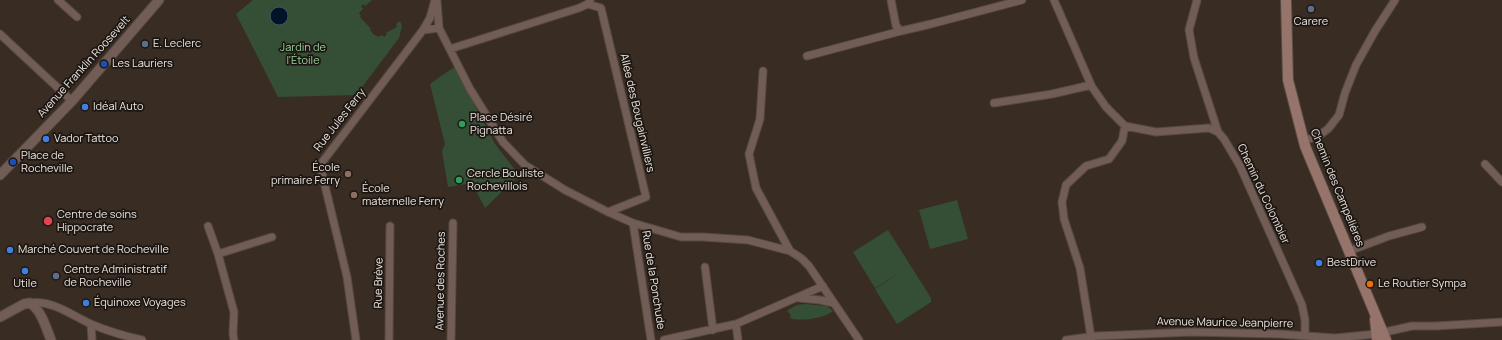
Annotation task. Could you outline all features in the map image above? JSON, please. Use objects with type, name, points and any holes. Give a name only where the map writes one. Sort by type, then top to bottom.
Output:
[{"type":"main road","name":"Chemin des Campelières","points":[[1286,0],[1288,80],[1303,141],[1375,310],[1381,336]]},
{"type":"street","points":[[58,0],[77,17]]},
{"type":"street","name":"Avenue Franklin Roosevelt","points":[[0,175],[72,101],[152,4],[159,0]]},
{"type":"street","points":[[436,0],[439,28],[470,89],[503,142],[525,165],[565,190],[633,223],[681,237],[748,240],[790,250],[801,258],[823,286],[859,340]]},
{"type":"street","name":"Rue Jules Ferry","points":[[356,340],[347,277],[320,165],[423,30],[430,18],[436,0]]},
{"type":"street","points":[[891,0],[896,26],[901,31]]},
{"type":"street","points":[[807,56],[1022,0]]},
{"type":"street","points":[[1054,0],[1091,85],[1106,107],[1125,126],[1156,132],[1209,128],[1218,132]]},
{"type":"street","name":"Chemin du Colombier","points":[[1197,0],[1189,30],[1194,58],[1218,132],[1224,139],[1240,166],[1302,305],[1306,320],[1305,336]]},
{"type":"street","points":[[1303,141],[1318,136],[1328,130],[1339,116],[1345,93],[1356,65],[1375,31],[1395,0]]},
{"type":"street","points":[[450,49],[579,8],[589,2]]},
{"type":"street","name":"Allée des Bougainvilliers","points":[[589,2],[601,8],[646,197],[608,212]]},
{"type":"street","points":[[423,30],[439,28]]},
{"type":"street","points":[[0,34],[72,101]]},
{"type":"street","points":[[763,71],[760,119],[749,154],[756,188],[790,250]]},
{"type":"street","points":[[994,103],[1052,94],[1091,85]]},
{"type":"street","points":[[1091,337],[1080,268],[1064,219],[1062,202],[1066,185],[1086,166],[1109,158],[1122,141],[1125,126]]},
{"type":"street","points":[[1485,164],[1502,182]]},
{"type":"street","name":"Avenue des Roches","points":[[451,340],[453,223]]},
{"type":"street","name":"Rue de la Ponchude","points":[[633,223],[651,340]]},
{"type":"street","points":[[208,226],[218,254],[234,312],[234,340]]},
{"type":"street","name":"Rue Brève","points":[[389,340],[390,226]]},
{"type":"street","points":[[1349,251],[1389,236],[1422,226]]},
{"type":"street","points":[[218,254],[272,237]]},
{"type":"street","points":[[705,267],[713,330]]},
{"type":"street","points":[[664,340],[676,339],[736,324],[823,286]]},
{"type":"street","points":[[796,298],[834,303]]},
{"type":"street","points":[[0,317],[24,304],[40,302],[56,306],[91,324],[142,340]]},
{"type":"street","points":[[30,303],[41,317],[51,340]]},
{"type":"street","points":[[41,317],[45,310],[56,306]]},
{"type":"street","name":"Avenue Maurice Jeanpierre","points":[[1066,340],[1152,332],[1192,332],[1279,337],[1305,336],[1337,339],[1381,336],[1412,326],[1502,322]]},
{"type":"street","points":[[91,324],[92,340]]},
{"type":"street","points":[[736,324],[738,340]]},
{"type":"green space","name":"Jardin de l'Étoile","points":[[253,0],[372,0],[365,6],[364,4],[361,6],[363,9],[359,13],[361,16],[360,17],[371,29],[370,30],[374,35],[378,37],[382,35],[384,37],[387,34],[386,33],[397,27],[396,24],[400,21],[402,26],[399,38],[356,95],[278,97],[236,14]]},
{"type":"green space","name":"Place Désiré Pignatta","points":[[455,67],[495,144],[519,175],[485,208],[472,183],[448,187],[442,151],[445,144],[430,84]]},
{"type":"green space","points":[[957,200],[968,239],[930,249],[919,210]]},
{"type":"green space","points":[[888,230],[931,298],[931,302],[897,324],[875,289],[904,270],[875,288],[853,252]]},
{"type":"green space","points":[[805,304],[827,306],[833,311],[825,316],[812,319],[800,320],[790,318],[791,315],[787,311],[788,310],[797,305]]},
{"type":"water","points":[[279,7],[285,10],[288,16],[285,22],[279,25],[273,22],[270,16],[273,10]]},
{"type":"place","name":"Carere","points":[[1311,9]]},
{"type":"place","name":"E. Leclerc","points":[[145,44]]},
{"type":"place","name":"Les Lauriers","points":[[104,64]]},
{"type":"place","name":"Idéal Auto","points":[[85,107]]},
{"type":"place","name":"Place Désiré Pignatta","points":[[462,124]]},
{"type":"place","name":"Vador Tattoo","points":[[46,139]]},
{"type":"place","name":"Place de Rocheville","points":[[13,162]]},
{"type":"place","name":"École primaire Ferry","points":[[348,174]]},
{"type":"place","name":"Cercle Bouliste Rochevillois","points":[[459,180]]},
{"type":"place","name":"École maternelle Ferry","points":[[354,195]]},
{"type":"place","name":"Centre de soins Hippocrate","points":[[48,221]]},
{"type":"place","name":"Marché Couvert de Rocheville","points":[[10,250]]},
{"type":"place","name":"BestDrive","points":[[1319,263]]},
{"type":"place","name":"Utile","points":[[25,271]]},
{"type":"place","name":"Centre Administratif de Rocheville","points":[[56,276]]},
{"type":"place","name":"Le Routier Sympa","points":[[1370,284]]},
{"type":"place","name":"Équinoxe Voyages","points":[[86,303]]}]
